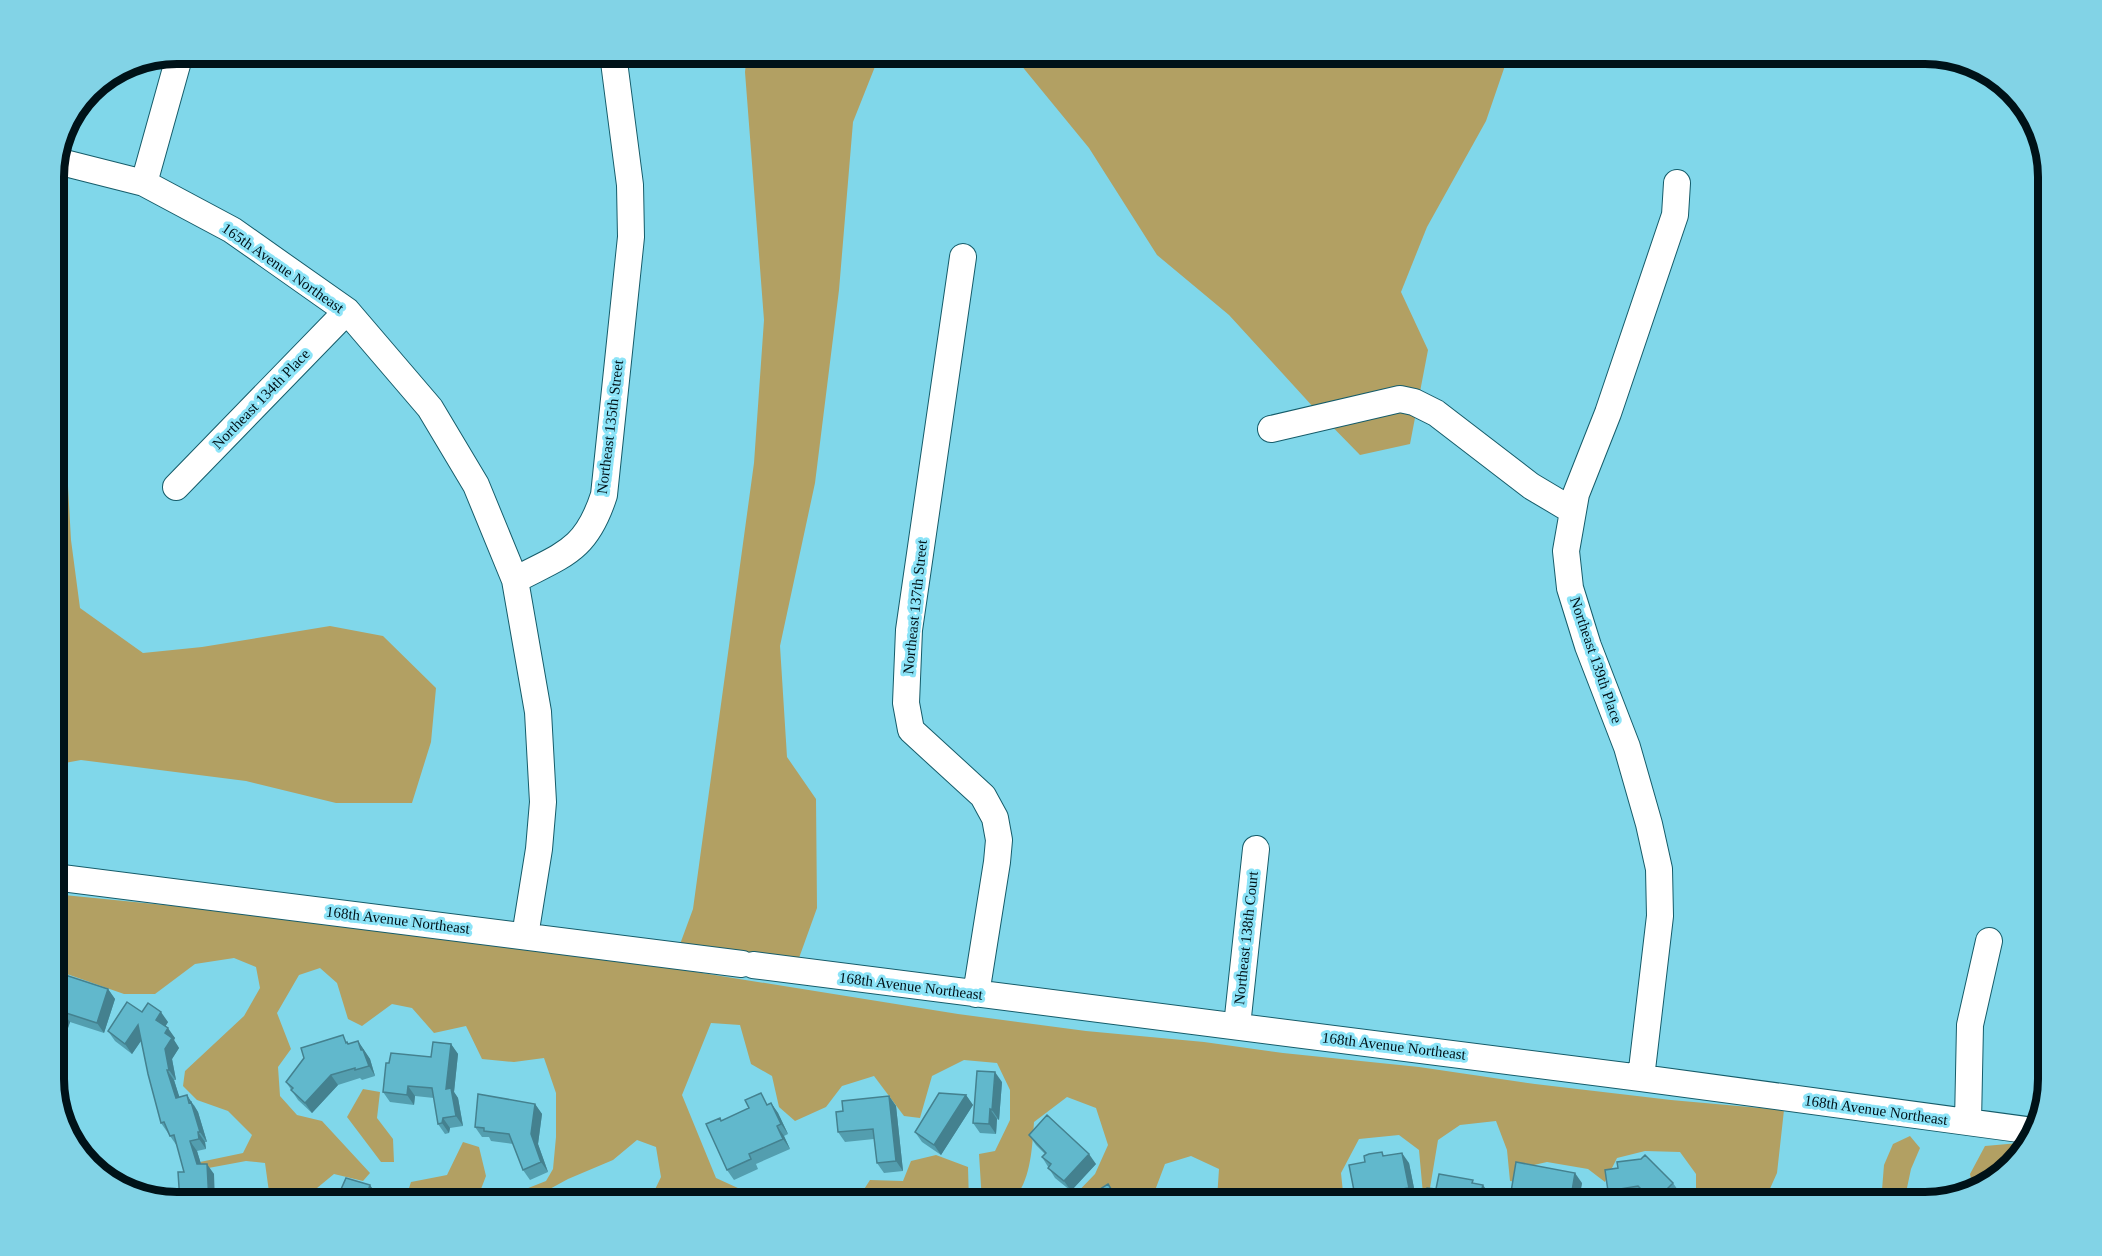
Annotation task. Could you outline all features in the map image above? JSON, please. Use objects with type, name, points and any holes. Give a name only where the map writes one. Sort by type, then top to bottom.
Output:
[{"type":"street","points":[[144,183],[177,64]]},
{"type":"street","name":"Northeast 135th Street","points":[[516,580],[569,552],[586,537],[597,518],[604,495],[631,237],[630,185],[614,64]]},
{"type":"street","name":"165th Avenue Northeast","points":[[65,163],[144,183],[232,230],[347,311],[430,408],[476,485],[516,580]]},
{"type":"street","name":"Northeast 139th Place","points":[[1641,1078],[1660,916],[1659,869],[1627,747],[1587,643],[1570,588],[1566,552],[1576,494],[1608,413],[1675,214],[1677,183]]},
{"type":"street","name":"Northeast 137th Street","points":[[963,257],[909,630],[906,703],[911,730],[983,796],[995,818],[999,840],[997,862],[976,994]]},
{"type":"street","name":"Northeast 134th Place","points":[[176,487],[347,311]]},
{"type":"street","points":[[1271,429],[1400,399],[1414,402],[1436,413],[1532,486],[1573,511]]},
{"type":"street","points":[[516,580],[538,712],[543,802],[539,849],[525,936]]},
{"type":"street","name":"Northeast 138th Court","points":[[1236,1026],[1256,849]]},
{"type":"street","name":"168th Avenue Northeast","points":[[65,878],[1236,1026],[2025,1130]]},
{"type":"street","points":[[1968,1122],[1970,1025],[1989,941]]},
{"type":"shaded area","points":[[746,64],[876,64],[853,122],[839,290],[815,483],[780,646],[787,757],[816,799],[817,908],[799,958],[742,964],[676,955],[693,909],[754,463],[764,320]]},
{"type":"shaded area","points":[[1020,64],[1506,64],[1486,121],[1427,227],[1401,292],[1428,350],[1410,444],[1360,455],[1229,315],[1157,255],[1089,148]]},
{"type":"shaded area","points":[[65,483],[68,486],[71,540],[80,608],[143,653],[202,647],[330,626],[383,636],[436,688],[431,742],[412,803],[336,803],[246,781],[81,760],[65,763]]},
{"type":"shaded area","points":[[65,895],[225,911],[551,951],[958,1014],[1086,1031],[1419,1067],[1671,1100],[1784,1110],[1777,1173],[1768,1192],[1696,1192],[1696,1174],[1680,1152],[1645,1151],[1617,1158],[1605,1182],[1588,1169],[1547,1162],[1521,1168],[1516,1182],[1510,1181],[1507,1150],[1496,1121],[1460,1125],[1438,1140],[1429,1192],[1423,1192],[1419,1150],[1399,1135],[1359,1139],[1341,1173],[1343,1192],[1217,1192],[1219,1169],[1191,1156],[1165,1164],[1154,1192],[1123,1190],[1078,1192],[1095,1174],[1108,1145],[1096,1108],[1067,1097],[1034,1122],[1027,1175],[1019,1192],[981,1192],[979,1154],[995,1151],[1010,1120],[1010,1090],[997,1063],[964,1060],[932,1076],[920,1118],[904,1116],[874,1076],[842,1086],[826,1107],[795,1121],[779,1107],[772,1076],[751,1064],[740,1025],[711,1023],[682,1095],[716,1178],[742,1192],[654,1192],[661,1177],[656,1147],[637,1140],[613,1160],[544,1192],[518,1192],[546,1181],[553,1169],[556,1093],[544,1058],[514,1062],[482,1059],[466,1026],[434,1033],[412,1008],[392,1004],[362,1026],[348,1019],[337,983],[320,968],[299,975],[277,1013],[291,1049],[278,1067],[280,1096],[297,1115],[322,1121],[370,1173],[363,1181],[334,1174],[312,1192],[269,1192],[265,1163],[246,1161],[203,1169],[200,1162],[243,1153],[252,1135],[228,1111],[197,1100],[183,1086],[185,1071],[244,1016],[260,988],[256,967],[234,958],[195,964],[155,994],[124,994],[65,973]]},
{"type":"shaded area","points":[[363,1089],[380,1092],[377,1118],[393,1139],[394,1162],[381,1162],[347,1117]]},
{"type":"shaded area","points":[[1910,1136],[1920,1148],[1911,1169],[1906,1192],[1882,1192],[1884,1165],[1893,1144]]},
{"type":"shaded area","points":[[463,1142],[479,1147],[486,1176],[480,1192],[408,1192],[411,1182],[447,1175]]},
{"type":"shaded area","points":[[2017,1143],[1993,1168],[1971,1181],[1970,1174],[1985,1146]]},
{"type":"shaded area","points":[[936,1155],[968,1167],[969,1192],[862,1192],[870,1180],[903,1181],[911,1161]]},
{"type":"building","points":[[65,975],[108,989],[97,1023],[65,1013]]},
{"type":"building","points":[[127,1002],[142,1012],[148,1003],[161,1012],[156,1020],[168,1028],[165,1033],[172,1038],[165,1049],[169,1070],[167,1070],[176,1098],[187,1095],[189,1103],[191,1102],[200,1132],[198,1132],[199,1139],[190,1141],[197,1164],[207,1164],[208,1192],[179,1192],[178,1172],[184,1172],[174,1135],[170,1136],[164,1122],[161,1123],[138,1025],[125,1044],[108,1031]]},
{"type":"building","points":[[343,1035],[348,1044],[358,1041],[369,1066],[331,1075],[305,1103],[286,1082],[304,1058],[301,1048]]},
{"type":"building","points":[[433,1042],[451,1044],[446,1089],[451,1088],[456,1116],[443,1118],[442,1123],[438,1124],[432,1088],[408,1086],[407,1095],[383,1092],[386,1063],[389,1063],[391,1053],[431,1057]]},
{"type":"building","points":[[977,1071],[995,1072],[989,1124],[973,1123]]},
{"type":"building","points":[[761,1093],[767,1105],[771,1103],[781,1124],[777,1126],[783,1139],[749,1154],[751,1159],[727,1170],[706,1124],[720,1118],[721,1121],[749,1108],[745,1100]]},
{"type":"building","points":[[939,1093],[966,1095],[934,1145],[915,1132]]},
{"type":"building","points":[[478,1094],[535,1104],[531,1134],[541,1162],[523,1170],[509,1134],[484,1131],[484,1128],[475,1127]]},
{"type":"building","points":[[889,1096],[896,1161],[877,1163],[873,1129],[838,1132],[836,1112],[843,1111],[842,1101]]},
{"type":"building","points":[[1047,1115],[1089,1154],[1064,1181],[1048,1168],[1051,1164],[1042,1157],[1046,1153],[1029,1135]]},
{"type":"building","points":[[1382,1152],[1383,1156],[1402,1153],[1409,1188],[1382,1192],[1354,1192],[1349,1165],[1365,1162],[1364,1156]]},
{"type":"building","points":[[1645,1155],[1673,1183],[1664,1192],[1644,1192],[1638,1186],[1608,1191],[1605,1170],[1618,1168],[1617,1162],[1641,1159]]},
{"type":"building","points":[[1516,1162],[1575,1173],[1572,1191],[1578,1192],[1511,1192]]},
{"type":"building","points":[[1439,1174],[1473,1180],[1472,1183],[1483,1185],[1481,1192],[1426,1192],[1427,1188],[1436,1189]]},
{"type":"building","points":[[346,1178],[370,1185],[368,1192],[340,1192]]},
{"type":"building","points":[[1108,1184],[1113,1192],[1095,1192]]}]
